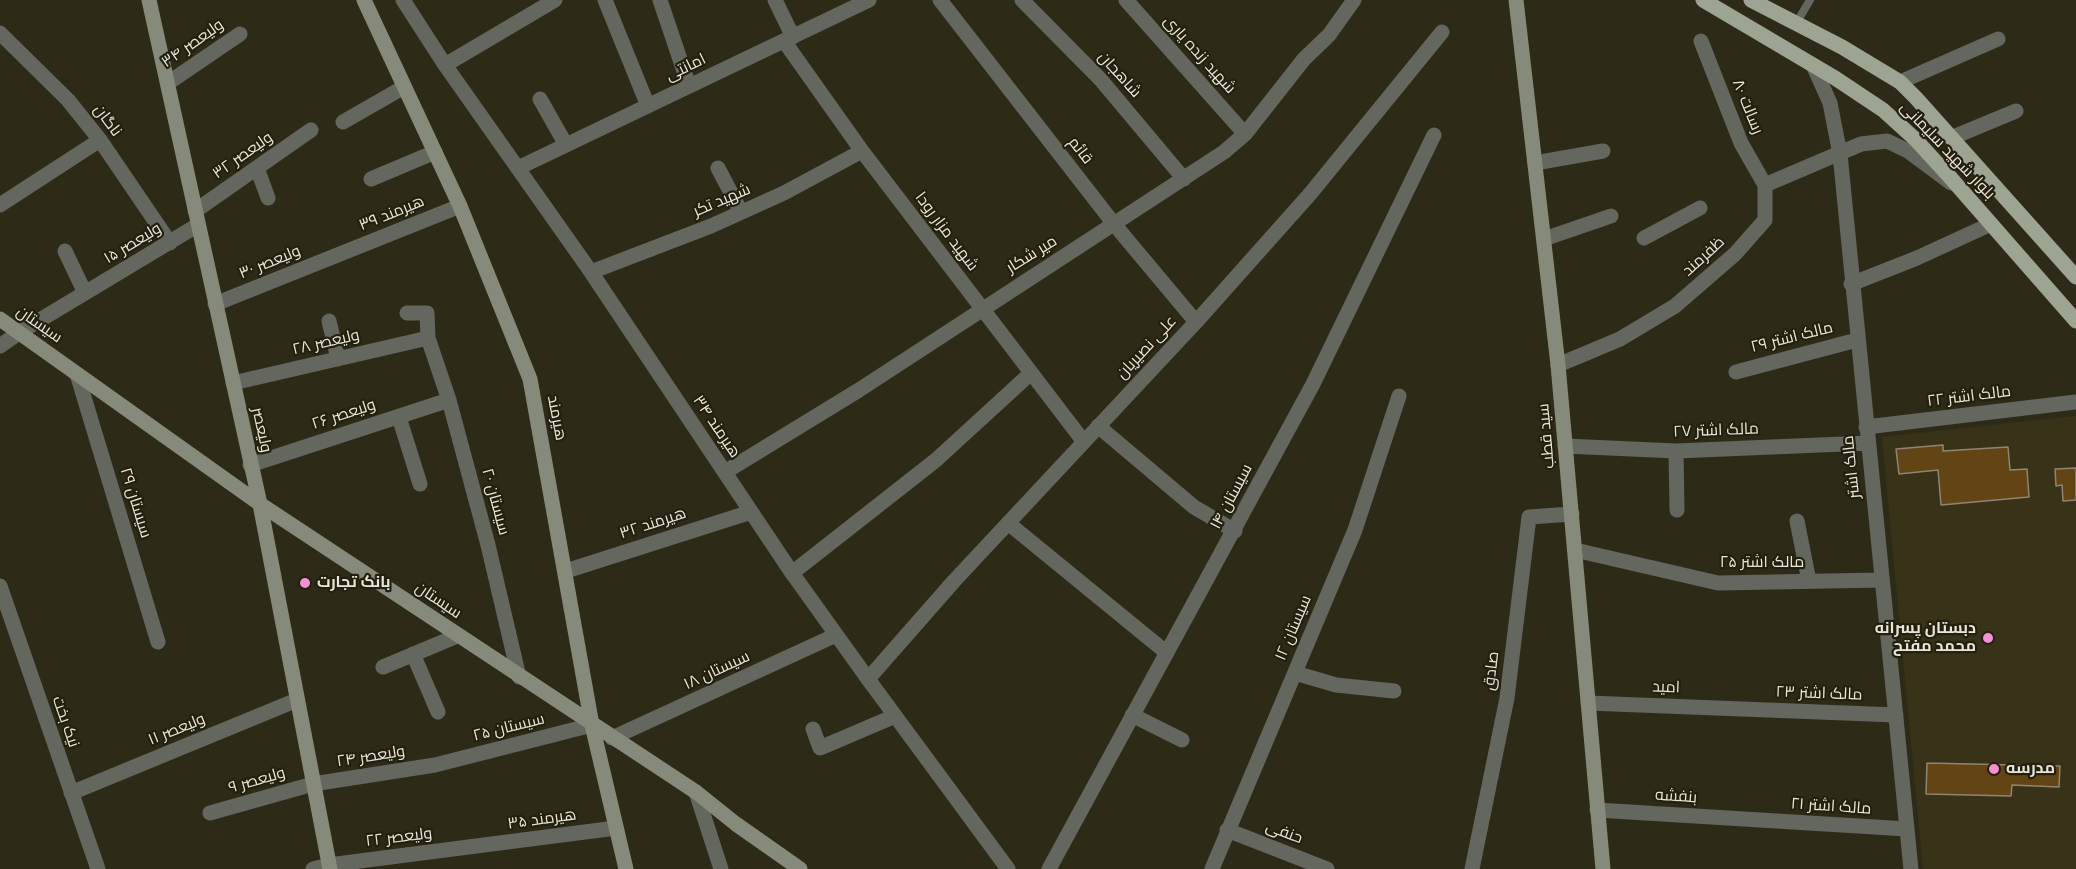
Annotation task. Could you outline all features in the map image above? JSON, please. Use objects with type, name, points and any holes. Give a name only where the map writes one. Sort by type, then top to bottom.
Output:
[{"type":"main road","name":"بلوار شهید سلیمانی","points":[[1703,0],[1813,65],[1883,110],[1915,139],[1964,192],[2076,321]]},
{"type":"main road","name":"بلوار شهید سلیمانی","points":[[1751,0],[1852,52],[1899,82],[1916,98],[2076,278]]},
{"type":"street","name":"ولیعصر","points":[[149,0],[260,504],[329,867]]},
{"type":"street","name":"هیرمند","points":[[364,0],[460,206],[530,379],[592,725],[626,869]]},
{"type":"street","name":"هیرمند ۳۴","points":[[403,0],[445,65],[591,272],[792,573],[1008,869]]},
{"type":"street","points":[[445,65],[555,0]]},
{"type":"street","points":[[604,0],[648,106]]},
{"type":"street","points":[[660,0],[689,86]]},
{"type":"street","name":"شهید مزار رودا","points":[[775,0],[788,39],[862,151],[1084,442]]},
{"type":"street","name":"قائم","points":[[940,0],[1114,224],[1196,322]]},
{"type":"street","name":"شاهجان","points":[[1022,0],[1101,80],[1184,179]]},
{"type":"street","name":"شهید زنده یاری","points":[[1126,0],[1245,134]]},
{"type":"street","name":"میر شکار","points":[[725,472],[859,390],[1224,152],[1245,134],[1304,59],[1329,35],[1354,0]]},
{"type":"street","name":"سید قطب","points":[[1516,0],[1558,365],[1603,869]]},
{"type":"street","name":"امانتی","points":[[518,168],[788,39],[859,2]]},
{"type":"street","name":"علی نصیریان","points":[[868,680],[954,581],[1196,322],[1310,194],[1442,32]]},
{"type":"street","name":"ناگان","points":[[0,33],[68,100],[100,140],[170,243]]},
{"type":"street","name":"ولیعصر ۳۴","points":[[168,83],[240,34]]},
{"type":"street","points":[[1899,82],[1998,39]]},
{"type":"street","name":"رسالت ۸۰","points":[[1701,41],[1741,143],[1765,185]]},
{"type":"street","name":"مالک اشتر","points":[[1813,65],[1830,103],[1840,154],[1851,284],[1911,869]]},
{"type":"street","points":[[343,122],[405,87]]},
{"type":"street","points":[[540,99],[566,145]]},
{"type":"street","points":[[1951,138],[2016,111]]},
{"type":"street","name":"ولیعصر ۳۲","points":[[197,218],[257,168],[311,130]]},
{"type":"street","name":"سیستان ۱۴","points":[[1048,869],[1235,531],[1313,384],[1434,135]]},
{"type":"street","points":[[0,205],[100,140]]},
{"type":"street","points":[[1765,185],[1861,144],[1887,141],[1908,152],[1964,192]]},
{"type":"street","name":"شهید تکر","points":[[591,272],[784,193],[862,151]]},
{"type":"street","points":[[1535,163],[1603,151]]},
{"type":"street","points":[[371,179],[435,152]]},
{"type":"street","points":[[257,168],[268,198]]},
{"type":"street","points":[[718,168],[741,212]]},
{"type":"street","name":"ظفرمند","points":[[1558,365],[1620,339],[1675,306],[1735,254],[1765,220],[1765,185]]},
{"type":"street","name":"هیرمند ۳۹","points":[[338,255],[460,206]]},
{"type":"street","points":[[1644,238],[1700,208]]},
{"type":"street","points":[[1544,239],[1611,216]]},
{"type":"street","name":"ولیعصر ۱۵","points":[[0,346],[170,243],[197,218]]},
{"type":"street","points":[[1851,284],[1917,258],[1990,224]]},
{"type":"street","points":[[65,251],[85,293]]},
{"type":"street","name":"ولیعصر ۳۰","points":[[215,304],[338,255]]},
{"type":"street","name":"سیستان ۲۰","points":[[407,312],[428,313],[428,338],[449,400],[488,545],[519,677]]},
{"type":"street","name":"سیستان","points":[[0,319],[260,504],[696,792],[736,824],[800,869]]},
{"type":"street","points":[[329,321],[338,359]]},
{"type":"street","name":"ولیعصر ۲۸","points":[[233,383],[428,338]]},
{"type":"street","name":"مالک اشتر ۲۹","points":[[1737,372],[1857,340]]},
{"type":"street","points":[[792,573],[936,460],[1031,373]]},
{"type":"street","name":"سیستان ۲۹","points":[[77,374],[158,642]]},
{"type":"street","name":"سیستان ۱۲","points":[[1212,869],[1355,530],[1398,396]]},
{"type":"street","name":"ولیعصر ۲۶","points":[[250,465],[449,400]]},
{"type":"street","name":"مالک اشتر ۲۲","points":[[1866,427],[2076,402]]},
{"type":"street","points":[[399,417],[420,484]]},
{"type":"street","points":[[1098,426],[1194,507],[1235,531]]},
{"type":"street","name":"مالک اشتر ۲۷","points":[[1566,446],[1676,451],[1868,443]]},
{"type":"street","points":[[1676,451],[1677,510]]},
{"type":"street","name":"هیرمند ۳۲","points":[[566,571],[751,512]]},
{"type":"street","name":"صادق","points":[[1472,869],[1507,698],[1528,517],[1572,514]]},
{"type":"street","points":[[1797,520],[1809,581]]},
{"type":"street","points":[[1008,523],[1167,653]]},
{"type":"street","name":"مالک اشتر ۲۵","points":[[1575,550],[1718,583],[1882,580]]},
{"type":"street","name":"نیک بخت","points":[[0,586],[98,869]]},
{"type":"street","name":"سیستان ۱۸","points":[[612,738],[836,635]]},
{"type":"street","points":[[383,667],[457,636]]},
{"type":"street","points":[[414,654],[438,712]]},
{"type":"street","points":[[1295,674],[1336,685],[1394,691]]},
{"type":"street","name":"ولیعصر ۱۱","points":[[71,793],[297,700]]},
{"type":"street","name":"امید","points":[[1588,703],[1742,709]]},
{"type":"street","name":"مالک اشتر ۲۳","points":[[1742,709],[1896,715]]},
{"type":"street","points":[[1132,715],[1182,740]]},
{"type":"street","points":[[813,729],[820,748],[895,716]]},
{"type":"street","name":"سیستان ۲۵","points":[[435,765],[592,725]]},
{"type":"street","name":"ولیعصر ۲۴","points":[[313,784],[435,765]]},
{"type":"street","name":"ولیعصر ۹","points":[[210,813],[313,784]]},
{"type":"street","points":[[696,792],[722,869]]},
{"type":"street","name":"بنفشه","points":[[1597,810],[1752,820]]},
{"type":"street","name":"مالک اشتر ۲۱","points":[[1752,820],[1907,829]]},
{"type":"street","name":"هیرمند ۳۵","points":[[473,847],[616,828]]},
{"type":"street","name":"حنفی","points":[[1227,830],[1327,869]]},
{"type":"street","name":"ولیعصر ۲۲","points":[[313,869],[473,847]]},
{"type":"lane","points":[[1797,22],[1810,0]]},
{"type":"shaded area","points":[[2076,416],[2076,869],[1923,869],[1882,437]]},
{"type":"building","points":[[1943,445],[1943,451],[2008,447],[2010,470],[2027,469],[2029,497],[1941,505],[1938,470],[1899,474],[1896,449]]},
{"type":"building","points":[[2076,468],[2076,500],[2063,501],[2062,485],[2056,486],[2055,469]]},
{"type":"building","points":[[1927,763],[2060,766],[2059,787],[2012,785],[2011,796],[1926,794]]},
{"type":"place","name":"بانک تجارت","points":[[305,583]]},
{"type":"place","name":"دبستان پسرانه محمد مفتح","points":[[1988,638]]},
{"type":"place","name":"مدرسه","points":[[1994,769]]}]
